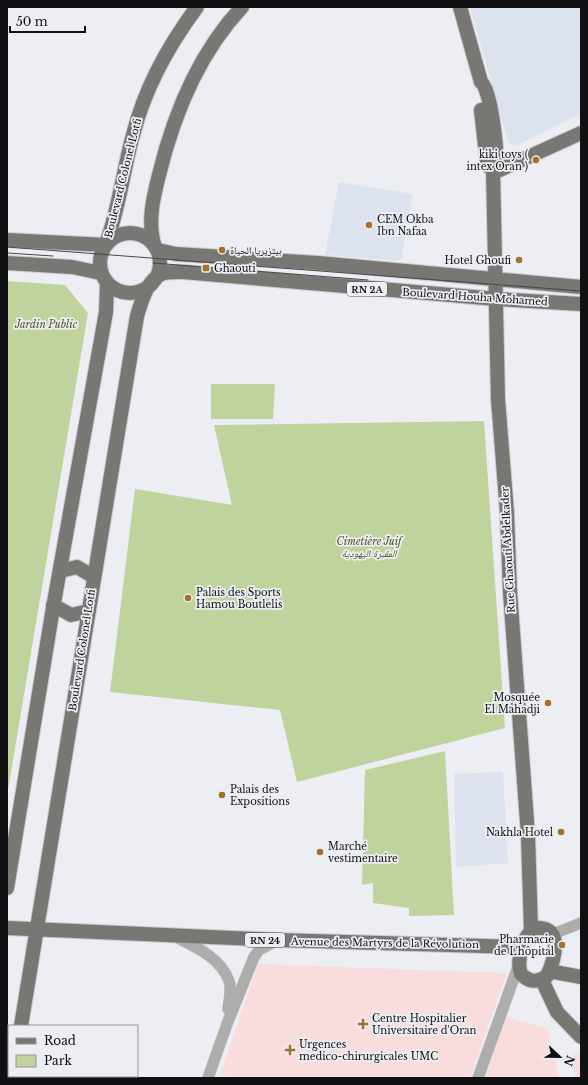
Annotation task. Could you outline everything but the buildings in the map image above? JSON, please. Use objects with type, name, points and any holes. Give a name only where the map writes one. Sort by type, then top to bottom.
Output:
[{"type":"main road","name":"Boulevard Colonel Lotfi","points":[[106,245],[116,216],[133,133],[148,89],[172,43],[197,7]]},
{"type":"main road","points":[[7,263],[72,267],[104,279],[124,293],[136,293],[147,288],[155,279],[160,264],[152,239],[151,221],[155,189],[165,150],[180,103],[207,52],[231,19],[242,7]]},
{"type":"main road","name":"Rue Ghaouti Abdelkader","points":[[460,7],[481,82],[488,92],[497,152],[496,166],[493,171],[498,399],[528,835],[532,930]]},
{"type":"main road","points":[[493,171],[581,133]]},
{"type":"main road","points":[[7,888],[54,605],[106,312],[104,279],[100,259],[106,245],[112,239],[128,233],[143,236],[156,248]]},
{"type":"main road","points":[[7,240],[106,245]]},
{"type":"main road","name":"Boulevard Houha Mohamed","points":[[156,248],[176,254],[318,264],[581,287]]},
{"type":"main road","name":"Boulevard Houha Mohamed","points":[[155,279],[158,276],[168,273],[183,272],[497,299],[581,304]]},
{"type":"main road","name":"Boulevard Colonel Lotfi","points":[[21,1025],[137,316],[145,294],[155,279]]},
{"type":"main road","points":[[60,571],[77,567],[94,577]]},
{"type":"main road","points":[[54,605],[71,615],[89,611]]},
{"type":"main road","name":"Avenue des Martyrs de la Révolution","points":[[7,928],[36,928],[277,940],[523,947]]},
{"type":"main road","points":[[581,977],[545,976],[530,981],[525,978],[519,968],[519,964],[527,935],[532,930],[542,928],[553,934],[556,944],[545,976],[557,1012],[581,1037]]},
{"type":"street","points":[[553,934],[581,923]]},
{"type":"street","points":[[176,936],[205,952],[221,968],[229,981],[230,997],[227,1024]]},
{"type":"street","points":[[208,1078],[227,1024],[254,957],[266,945],[277,940]]},
{"type":"street","points":[[478,1078],[519,964]]},
{"type":"shaded area","points":[[470,7],[581,7],[581,114],[515,146],[508,142]]},
{"type":"shaded area","name":"CEM Okba Ibn Nafaa","points":[[339,182],[413,194],[401,261],[325,255]]},
{"type":"shaded area","points":[[503,772],[508,863],[456,867],[454,774]]},
{"type":"shaded area","name":"Centre Hospitalier Universitaire d'Oran","points":[[258,964],[507,973],[470,1078],[233,1078],[220,1075]]},
{"type":"shaded area","name":"Centre Hospitalier Universitaire d'Oran","points":[[506,1017],[548,1029],[559,1078],[485,1078]]},
{"type":"shaded area","points":[[579,1052],[581,1054],[581,1078],[576,1078],[570,1057]]},
{"type":"green space","name":"Jardin Public","points":[[7,281],[65,285],[88,313],[7,796]]},
{"type":"green space","points":[[211,384],[275,384],[273,419],[211,419]]},
{"type":"green space","name":"Cimetière Juif المقبرة اليهودية","points":[[484,421],[505,728],[297,782],[280,710],[110,692],[135,489],[232,505],[214,425]]},
{"type":"green space","points":[[445,751],[454,915],[409,916],[409,908],[373,903],[373,883],[362,885],[365,770]]},
{"type":"tram line","points":[[7,247],[581,291]]},
{"type":"tram line","points":[[7,253],[53,256]]},
{"type":"tram line","points":[[153,263],[368,280]]},
{"type":"place","name":"kiki toys ( intex Oran )","points":[[536,160]]},
{"type":"place","name":"CEM Okba Ibn Nafaa","points":[[369,225]]},
{"type":"place","name":"بيتزيريا الحياة","points":[[222,250]]},
{"type":"place","name":"Hotel Ghoufi","points":[[519,260]]},
{"type":"place","name":"Ghaouti","points":[[206,268]]},
{"type":"place","name":"Palais des Sports Hamou Boutlelis","points":[[188,598]]},
{"type":"place","name":"Mosquée El Mahadji","points":[[548,703]]},
{"type":"place","name":"Palais des Expositions","points":[[222,795]]},
{"type":"place","name":"Nakhla Hotel","points":[[561,832]]},
{"type":"place","name":"Marché vestimentaire","points":[[320,852]]},
{"type":"place","name":"Pharmacie de L'hôpital","points":[[562,945]]},
{"type":"place","name":"Centre Hospitalier Universitaire d'Oran","points":[[363,1024]]},
{"type":"place","name":"Urgences medico-chirurgicales UMC","points":[[290,1050]]}]
